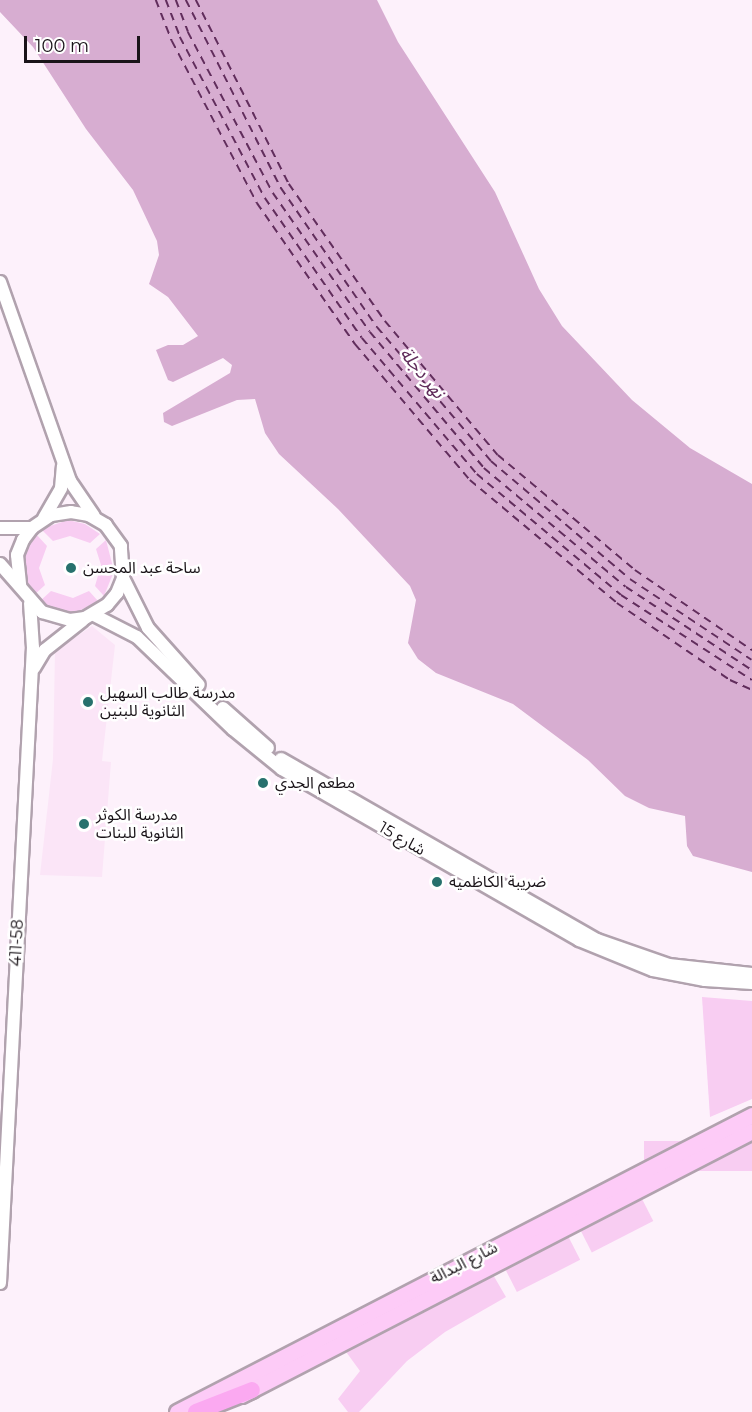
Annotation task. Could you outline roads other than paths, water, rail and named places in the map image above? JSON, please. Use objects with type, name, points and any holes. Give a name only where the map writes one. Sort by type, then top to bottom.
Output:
[{"type":"highway","points":[[196,1412],[252,1390]]},
{"type":"main road","name":"شارع البدالة","points":[[177,1412],[752,1115]]},
{"type":"main road","name":"شارع البدالة","points":[[209,1412],[752,1131]]},
{"type":"main road","points":[[478,1256],[485,1270]]},
{"type":"street","points":[[0,282],[63,459],[81,500],[97,519],[113,532],[121,546],[123,578],[107,606],[89,616],[45,650],[32,671]]},
{"type":"street","points":[[20,586],[17,555],[32,528],[44,518],[61,488],[63,459]]},
{"type":"street","points":[[44,518],[71,512],[97,519]]},
{"type":"street","points":[[0,528],[32,528]]},
{"type":"street","points":[[0,564],[20,586],[30,603],[55,618],[89,616]]},
{"type":"street","name":"شارع 15","points":[[123,578],[135,607],[156,638],[260,742],[291,765],[431,846],[618,949],[684,968],[752,975]]},
{"type":"street","name":"411-58","points":[[0,1283],[32,671],[30,603]]},
{"type":"street","name":"شارع 15","points":[[89,616],[137,637],[241,736],[282,769],[597,949],[634,964],[688,977],[752,983]]},
{"type":"street","points":[[431,846],[444,839]]},
{"type":"street","points":[[501,909],[514,903]]},
{"type":"water","name":"نهر دجلة","points":[[0,0],[377,0],[398,42],[495,192],[539,289],[562,326],[632,400],[690,448],[752,484],[752,872],[693,856],[687,846],[685,816],[649,808],[625,796],[588,760],[513,704],[436,673],[418,659],[408,643],[416,600],[410,586],[338,509],[279,454],[265,433],[255,399],[237,400],[172,426],[164,422],[163,413],[230,373],[232,365],[223,358],[173,382],[168,380],[156,350],[168,345],[183,345],[198,336],[168,297],[149,284],[159,255],[157,241],[133,190],[86,129],[33,47],[0,12]]},
{"type":"place","name":"ساحة عبد المحسن","points":[[71,568]]},
{"type":"place","name":"مدرسة طالب السهيل الثانوية للبنين","points":[[88,702]]},
{"type":"place","name":"مطعم الجدي","points":[[263,783]]},
{"type":"place","name":"مدرسة الكوثر الثانوية للبنات","points":[[84,824]]},
{"type":"place","name":"ضريبة الكاظميه","points":[[437,882]]}]
